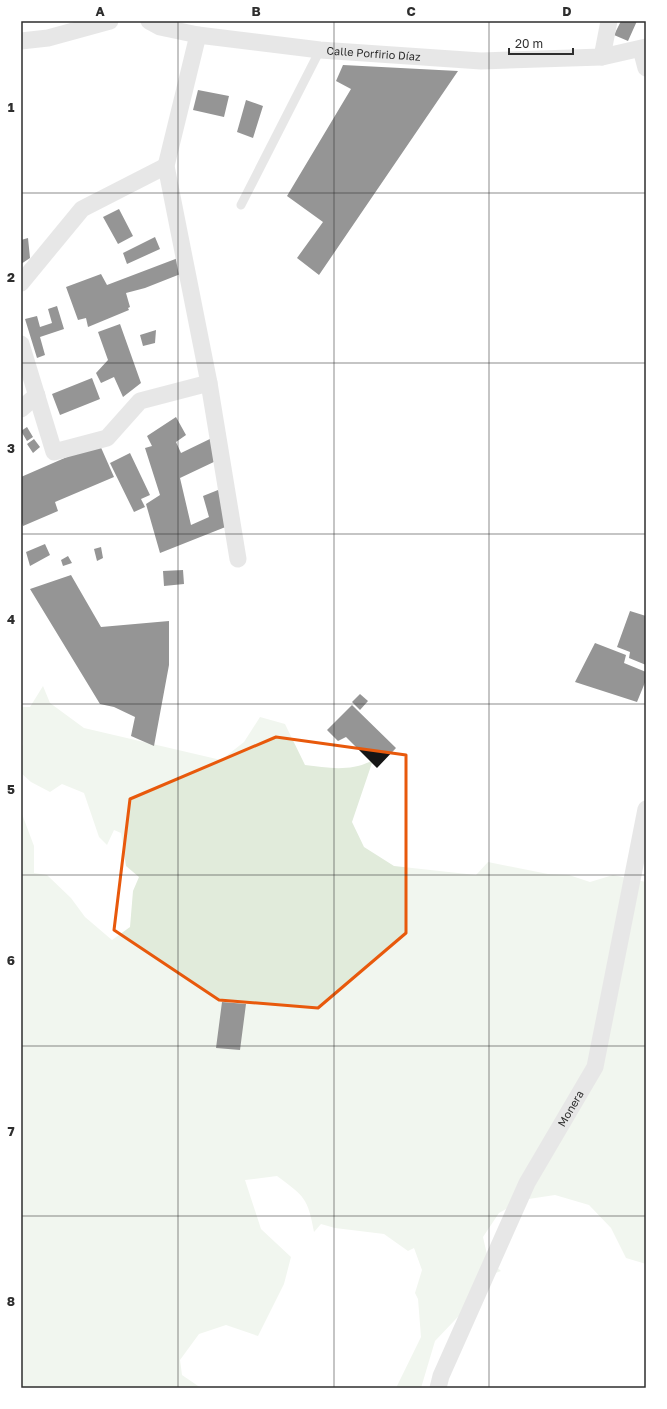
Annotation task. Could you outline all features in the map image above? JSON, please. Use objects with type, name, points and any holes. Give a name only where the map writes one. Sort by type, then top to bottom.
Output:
[{"type":"street","points":[[21,41],[48,38],[110,21]]},
{"type":"street","name":"Calle Porfirio Díaz","points":[[149,21],[160,26],[198,34],[320,50],[481,61],[602,57],[644,48]]},
{"type":"street","points":[[602,57],[609,21]]},
{"type":"street","points":[[198,34],[166,166],[209,383],[238,559]]},
{"type":"street","points":[[644,48],[646,68]]},
{"type":"street","points":[[21,283],[82,209],[166,166]]},
{"type":"street","points":[[21,344],[54,452],[107,438],[140,401],[209,383]]},
{"type":"street","points":[[21,409],[37,395]]},
{"type":"street","name":"Monera","points":[[438,1388],[441,1376],[527,1183],[595,1067],[646,809]]},
{"type":"lane","points":[[241,205],[320,50]]},
{"type":"highlighted area","points":[[276,737],[406,755],[406,933],[318,1008],[219,1000],[114,930],[130,799]]},
{"type":"green space","points":[[43,686],[50,703],[84,728],[221,760],[244,742],[260,717],[285,724],[305,765],[348,768],[365,764],[373,760],[352,822],[364,847],[394,866],[476,875],[488,862],[548,874],[569,875],[590,882],[613,875],[646,882],[646,1264],[626,1258],[611,1228],[589,1205],[555,1195],[522,1200],[499,1213],[483,1237],[488,1259],[501,1271],[490,1275],[473,1301],[435,1341],[421,1388],[396,1388],[421,1337],[418,1299],[415,1293],[422,1270],[414,1248],[408,1251],[384,1234],[335,1228],[321,1224],[314,1232],[307,1205],[293,1188],[277,1176],[245,1180],[261,1229],[291,1257],[284,1284],[258,1336],[226,1325],[199,1334],[180,1360],[182,1375],[201,1388],[21,1388],[21,789],[22,814],[34,846],[34,873],[47,875],[71,898],[85,917],[112,940],[130,927],[133,891],[139,877],[126,866],[121,833],[114,830],[107,845],[99,837],[84,793],[62,784],[50,792],[31,782],[21,773],[21,748],[23,744],[21,733],[21,707],[30,707]]},
{"type":"building","points":[[621,21],[637,21],[628,41],[614,35]]},
{"type":"building","points":[[343,65],[458,71],[319,275],[297,258],[323,222],[287,196],[351,89],[336,81]]},
{"type":"building","points":[[198,90],[229,96],[224,117],[193,110]]},
{"type":"building","points":[[246,100],[263,106],[253,138],[237,132]]},
{"type":"building","points":[[119,209],[133,236],[118,244],[103,217]]},
{"type":"building","points":[[155,237],[160,249],[127,264],[123,253]]},
{"type":"building","points":[[28,238],[30,258],[21,264],[21,240]]},
{"type":"building","points":[[178,258],[183,273],[145,288],[126,293],[130,307],[128,308],[129,310],[88,327],[86,318],[78,320],[66,287],[101,274],[107,285]]},
{"type":"building","points":[[57,306],[64,329],[40,337],[45,355],[37,358],[25,319],[37,316],[40,327],[52,323],[48,309]]},
{"type":"building","points":[[120,324],[141,383],[123,397],[114,377],[101,383],[96,373],[108,360],[98,332]]},
{"type":"building","points":[[156,330],[155,343],[143,346],[140,335]]},
{"type":"building","points":[[92,378],[100,399],[60,415],[52,394]]},
{"type":"building","points":[[176,417],[186,435],[176,442],[181,453],[214,437],[218,460],[180,478],[191,525],[209,517],[203,496],[223,488],[228,526],[160,553],[146,504],[160,495],[145,448],[152,446],[147,436]]},
{"type":"building","points":[[27,427],[33,437],[27,441],[21,431]]},
{"type":"building","points":[[34,439],[40,447],[33,453],[27,444]]},
{"type":"building","points":[[99,443],[114,477],[55,502],[58,511],[23,526],[21,520],[21,477]]},
{"type":"building","points":[[130,453],[150,495],[141,499],[145,507],[134,512],[110,463]]},
{"type":"building","points":[[45,544],[50,555],[30,566],[26,552]]},
{"type":"building","points":[[101,547],[103,558],[97,561],[94,549]]},
{"type":"building","points":[[68,556],[72,563],[63,566],[61,560]]},
{"type":"building","points":[[183,570],[184,584],[164,586],[163,571]]},
{"type":"building","points":[[71,575],[101,627],[169,621],[169,665],[154,746],[131,736],[135,717],[114,707],[100,704],[30,589]]},
{"type":"building","points":[[630,611],[646,616],[646,665],[629,658],[630,652],[617,647]]},
{"type":"building","points":[[595,643],[626,655],[624,663],[646,672],[646,680],[637,702],[575,682]]},
{"type":"building","points":[[360,694],[368,701],[360,710],[352,702]]},
{"type":"building","points":[[352,705],[396,748],[377,768],[346,737],[338,741],[327,730]]},
{"type":"building","points":[[222,1002],[246,1004],[240,1050],[216,1048]]}]
